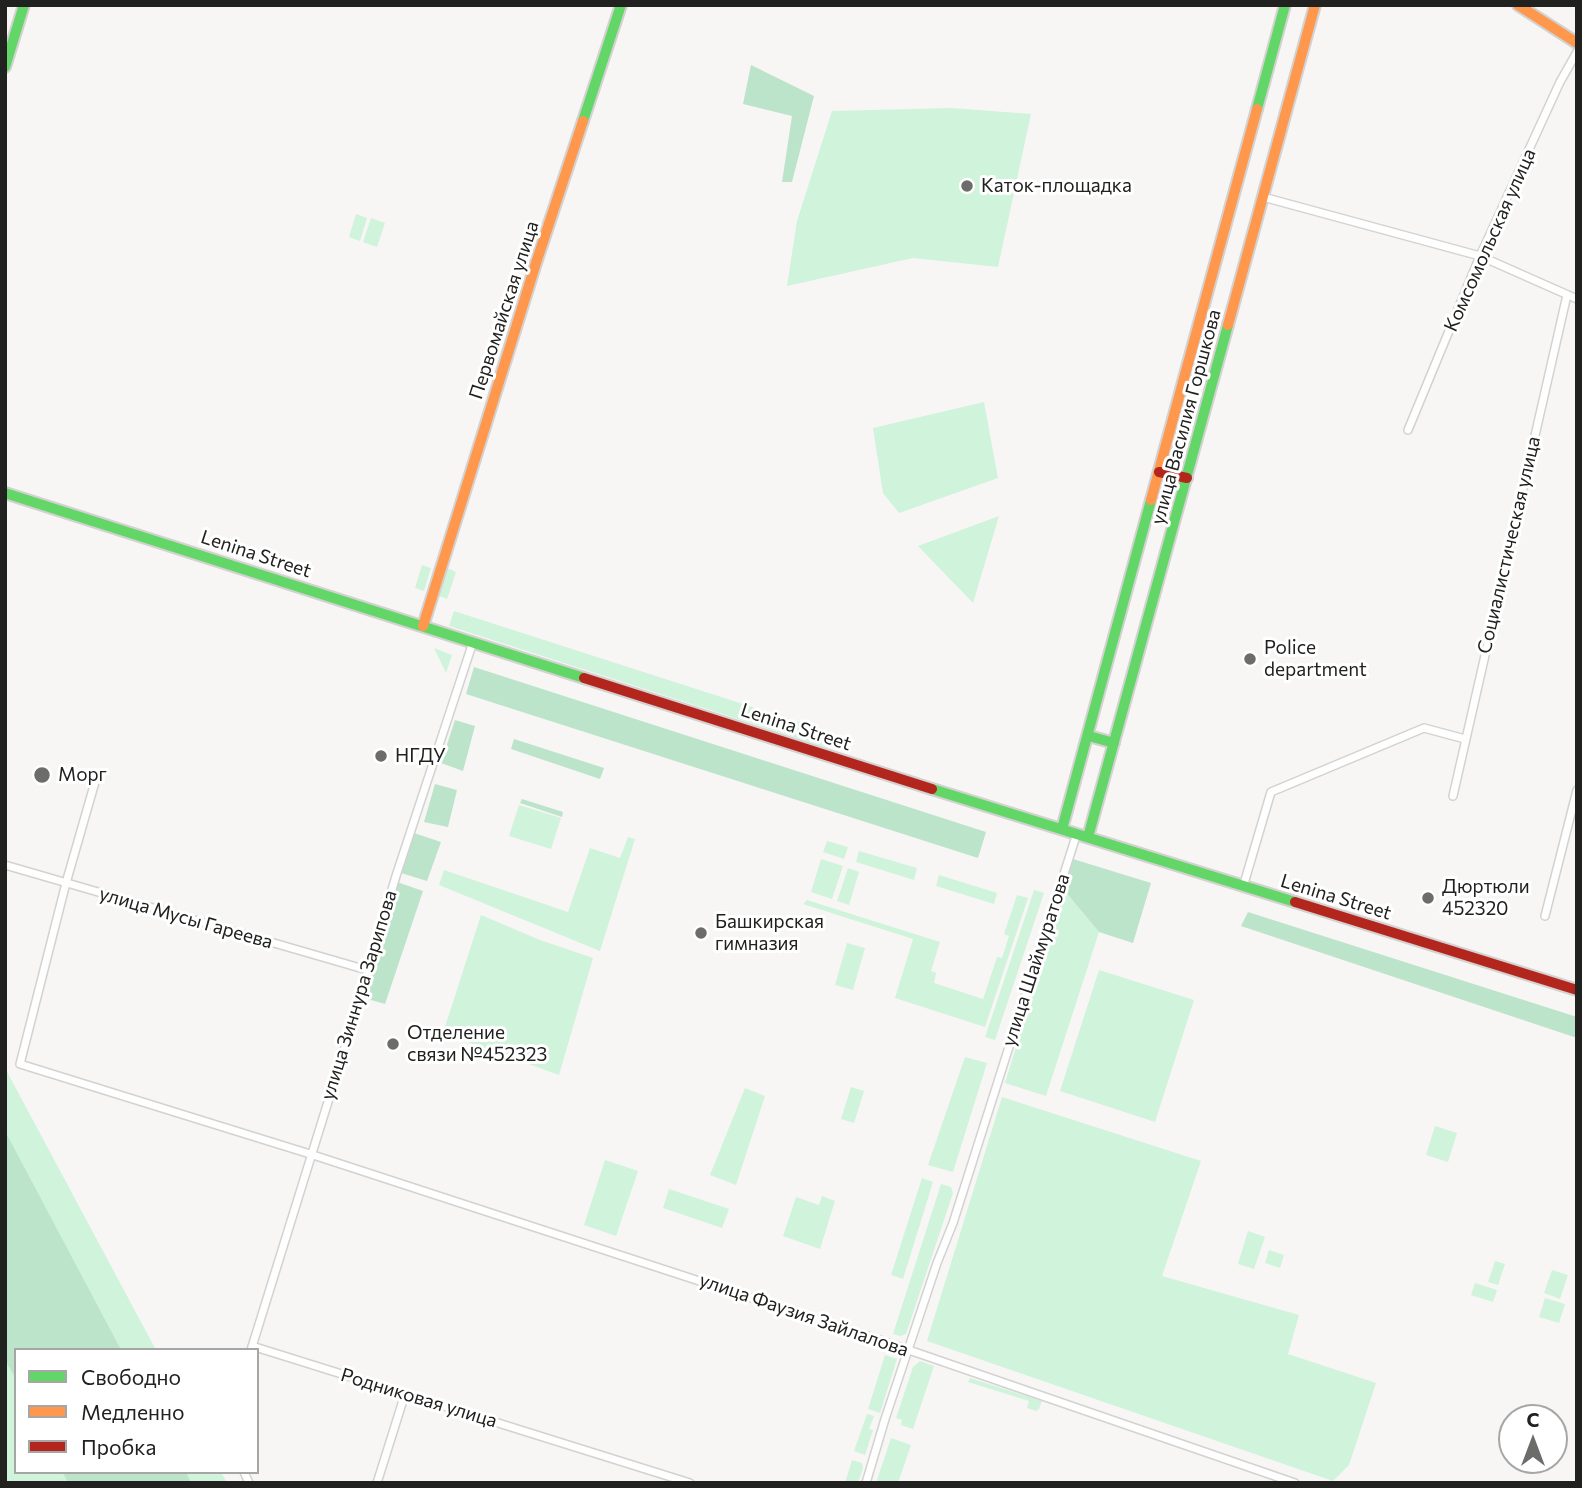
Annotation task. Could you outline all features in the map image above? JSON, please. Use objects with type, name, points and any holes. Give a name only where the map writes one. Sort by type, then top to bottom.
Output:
[{"type":"main road","points":[[5,67],[24,5]]},
{"type":"main road","name":"Первомайская улица","points":[[423,626],[536,263],[621,5]]},
{"type":"main road","name":"улица Василия Горшкова","points":[[1062,828],[1285,5]]},
{"type":"main road","name":"улица Василия Горшкова","points":[[1082,835],[1114,743],[1315,5]]},
{"type":"main road","points":[[1518,5],[1577,43]]},
{"type":"main road","points":[[1159,472],[1187,478]]},
{"type":"main road","name":"Lenina Street","points":[[5,493],[832,758],[1577,990]]},
{"type":"main road","points":[[1089,736],[1114,743]]},
{"type":"street","name":"Комсомольская улица","points":[[1408,430],[1480,256],[1560,82],[1577,52]]},
{"type":"street","points":[[1264,197],[1480,256],[1577,299]]},
{"type":"street","name":"Социалистическая улица","points":[[1453,796],[1567,295]]},
{"type":"street","name":"улица Зиннура Зарипова","points":[[251,1348],[367,970],[472,642]]},
{"type":"street","points":[[1243,887],[1271,792],[1424,728],[1465,739]]},
{"type":"street","points":[[66,883],[95,782]]},
{"type":"street","points":[[1545,916],[1577,790]]},
{"type":"street","name":"улица Шаймуратова","points":[[866,1483],[937,1263],[953,1223],[995,1087],[1082,835]]},
{"type":"street","name":"улица Мусы Гареева","points":[[5,865],[367,970]]},
{"type":"street","name":"улица Фаузия Зайлалова","points":[[66,883],[20,1065],[310,1154],[908,1350],[1295,1483]]},
{"type":"street","name":"Родниковая улица","points":[[259,1350],[690,1483]]},
{"type":"street","points":[[377,1483],[405,1394]]},
{"type":"green space","points":[[751,65],[814,96],[792,182],[782,182],[792,116],[743,104]]},
{"type":"green space","points":[[951,108],[1031,114],[998,267],[913,258],[787,286],[797,221],[832,111]]},
{"type":"green space","points":[[356,214],[367,218],[360,241],[349,237]]},
{"type":"green space","points":[[371,218],[385,223],[377,247],[363,242]]},
{"type":"green space","points":[[984,402],[998,478],[899,513],[883,493],[873,428]]},
{"type":"green space","points":[[999,516],[973,603],[918,546]]},
{"type":"green space","points":[[422,565],[431,568],[424,591],[415,588]]},
{"type":"green space","points":[[447,568],[456,572],[447,599],[437,595]]},
{"type":"green space","points":[[454,611],[833,733],[828,748],[449,626]]},
{"type":"green space","points":[[434,648],[452,655],[446,673]]},
{"type":"green space","points":[[474,667],[986,832],[978,858],[466,694]]},
{"type":"green space","points":[[455,720],[475,726],[463,771],[441,763]]},
{"type":"green space","points":[[514,739],[604,768],[600,779],[511,749]]},
{"type":"green space","points":[[435,784],[457,790],[448,827],[424,822]]},
{"type":"green space","points":[[522,799],[563,812],[562,817],[520,803]]},
{"type":"green space","points":[[519,805],[561,818],[551,849],[509,836]]},
{"type":"green space","points":[[414,833],[441,842],[427,881],[401,873]]},
{"type":"green space","points":[[628,837],[635,839],[600,951],[439,885],[444,870],[568,912],[590,848],[620,858]]},
{"type":"green space","points":[[827,841],[848,847],[844,859],[823,852]]},
{"type":"green space","points":[[859,851],[917,868],[914,880],[856,862]]},
{"type":"green space","points":[[821,859],[843,866],[832,899],[811,892]]},
{"type":"green space","points":[[1073,859],[1151,883],[1133,943],[1099,932],[1064,890]]},
{"type":"green space","points":[[848,868],[859,872],[849,905],[837,901]]},
{"type":"green space","points":[[939,875],[997,893],[994,904],[936,886]]},
{"type":"green space","points":[[397,882],[423,891],[385,1004],[364,998]]},
{"type":"green space","points":[[1034,890],[1044,893],[995,1040],[985,1037]]},
{"type":"green space","points":[[1064,890],[1099,932],[1046,1096],[1005,1083]]},
{"type":"green space","points":[[1017,895],[1028,898],[985,1027],[895,998],[913,939],[803,904],[807,900],[940,942],[931,971],[936,973],[934,983],[983,999],[997,957],[1002,958],[1009,936],[1004,934]]},
{"type":"green space","points":[[1248,912],[1577,1017],[1577,1038],[1241,926]]},
{"type":"green space","points":[[481,915],[540,940],[593,958],[559,1075],[443,1033]]},
{"type":"green space","points":[[847,943],[865,948],[853,990],[835,985]]},
{"type":"green space","points":[[1099,970],[1194,1000],[1155,1122],[1060,1091]]},
{"type":"green space","points":[[965,1057],[987,1063],[953,1172],[928,1165]]},
{"type":"green space","points":[[5,1068],[155,1348],[14,1348],[14,1474],[222,1474],[227,1483],[5,1483]]},
{"type":"green space","points":[[851,1087],[864,1091],[854,1123],[841,1119]]},
{"type":"green space","points":[[745,1088],[765,1096],[736,1185],[710,1175]]},
{"type":"green space","points":[[1002,1097],[1201,1161],[1162,1276],[1299,1315],[1288,1354],[1376,1383],[1349,1465],[1333,1481],[927,1341]]},
{"type":"green space","points":[[1435,1126],[1457,1133],[1448,1162],[1426,1155]]},
{"type":"green space","points":[[5,1131],[120,1348],[14,1348],[14,1376],[5,1360]]},
{"type":"green space","points":[[605,1160],[638,1171],[616,1236],[584,1225]]},
{"type":"green space","points":[[922,1178],[933,1182],[903,1279],[891,1275]]},
{"type":"green space","points":[[941,1184],[951,1187],[953,1193],[906,1334],[893,1334]]},
{"type":"green space","points":[[669,1189],[729,1209],[722,1228],[663,1208]]},
{"type":"green space","points":[[822,1196],[835,1201],[820,1249],[783,1236],[796,1197],[819,1205]]},
{"type":"green space","points":[[1248,1231],[1265,1237],[1254,1269],[1238,1264]]},
{"type":"green space","points":[[1269,1250],[1284,1255],[1280,1268],[1265,1263]]},
{"type":"green space","points":[[1495,1261],[1505,1264],[1498,1285],[1488,1282]]},
{"type":"green space","points":[[1552,1270],[1568,1275],[1560,1299],[1544,1293]]},
{"type":"green space","points":[[1475,1283],[1497,1290],[1493,1302],[1471,1295]]},
{"type":"green space","points":[[1545,1298],[1565,1304],[1559,1323],[1539,1317]]},
{"type":"green space","points":[[885,1355],[897,1359],[880,1413],[868,1409]]},
{"type":"green space","points":[[920,1361],[934,1366],[913,1429],[901,1425],[902,1420],[896,1418],[913,1367]]},
{"type":"green space","points":[[970,1378],[1042,1401],[1039,1409],[1036,1411],[1027,1408],[1029,1401],[968,1382]]},
{"type":"green space","points":[[867,1414],[874,1416],[869,1429],[873,1430],[865,1455],[854,1451]]},
{"type":"green space","points":[[891,1438],[911,1445],[898,1483],[876,1483]]},
{"type":"green space","points":[[852,1460],[862,1463],[863,1468],[858,1483],[845,1483]]},
{"type":"green space","points":[[64,1474],[187,1474],[191,1483],[68,1483]]},
{"type":"traffic: fast","points":[[5,67],[24,5]]},
{"type":"traffic: fast","points":[[583,121],[621,5]]},
{"type":"traffic: fast","points":[[1257,109],[1285,5]]},
{"type":"traffic: fast","points":[[1088,837],[1228,325]]},
{"type":"traffic: fast","points":[[5,493],[584,678]]},
{"type":"traffic: fast","points":[[1062,829],[1151,500]]},
{"type":"traffic: fast","points":[[1089,736],[1114,743]]},
{"type":"traffic: fast","points":[[932,789],[1295,902]]},
{"type":"traffic: slow","points":[[1228,325],[1315,5]]},
{"type":"traffic: slow","points":[[1518,5],[1577,43]]},
{"type":"traffic: slow","points":[[1151,500],[1257,109]]},
{"type":"traffic: slow","points":[[423,626],[583,121]]},
{"type":"traffic: jam","points":[[1159,472],[1187,478]]},
{"type":"traffic: jam","points":[[584,678],[932,789]]},
{"type":"traffic: jam","points":[[1295,902],[1577,990]]},
{"type":"place","name":"Каток-площадка","points":[[967,186]]},
{"type":"place","name":"Police department","points":[[1250,659]]},
{"type":"place","name":"НГДУ","points":[[381,756]]},
{"type":"place","name":"Морг","points":[[42,775]]},
{"type":"place","name":"Дюртюли 452320","points":[[1428,898]]},
{"type":"place","name":"Башкирская гимназия","points":[[701,933]]},
{"type":"place","name":"Отделение связи №452323","points":[[393,1044]]}]
